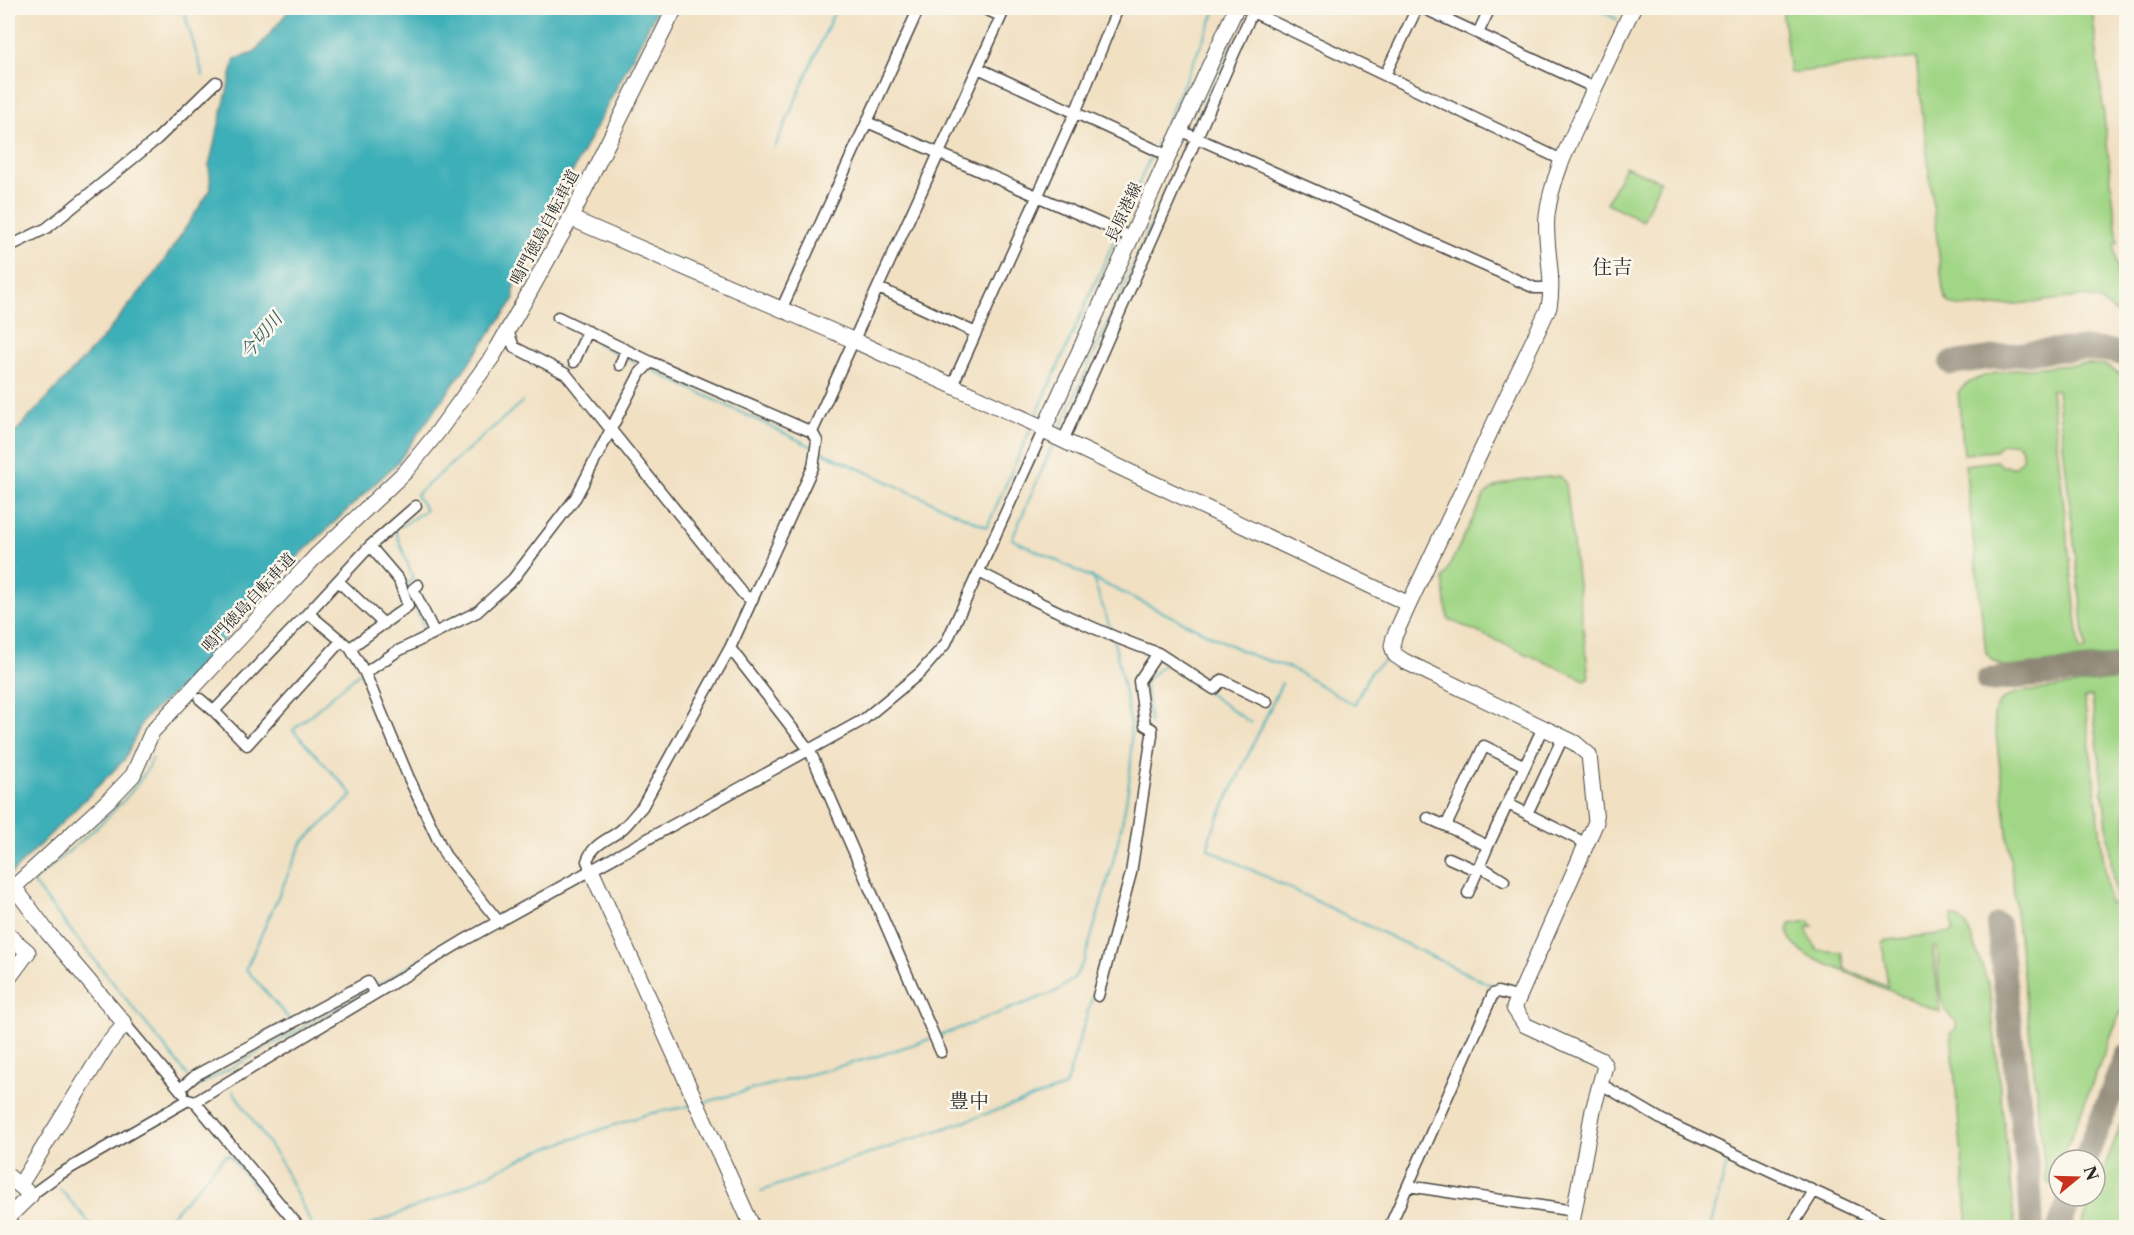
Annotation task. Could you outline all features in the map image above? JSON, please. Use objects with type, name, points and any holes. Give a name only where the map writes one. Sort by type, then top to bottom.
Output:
[{"type":"street","name":"鳴門徳島自転車道","points":[[125,1024],[48,933],[14,887],[133,775],[153,732],[316,556],[406,471],[486,365],[508,331],[570,218],[675,8]]},
{"type":"street","points":[[781,310],[919,8]]},
{"type":"street","points":[[812,432],[1003,12],[982,8]]},
{"type":"street","points":[[952,386],[1075,113],[1118,8]]},
{"type":"street","name":"長原港線","points":[[1043,429],[1236,8]]},
{"type":"street","points":[[1385,75],[1417,8]]},
{"type":"street","points":[[1423,8],[1594,88]]},
{"type":"street","points":[[1478,33],[1491,8]]},
{"type":"street","points":[[1571,1227],[1593,1110],[1605,1066],[1601,1060],[1525,1025],[1514,1008],[1596,822],[1589,755],[1586,750],[1544,727],[1395,655],[1392,646],[1409,604],[1549,307],[1552,288],[1547,254],[1547,216],[1562,160],[1633,8]]},
{"type":"street","points":[[1063,441],[1197,139],[1250,9],[1562,160]]},
{"type":"street","points":[[978,68],[1169,156]]},
{"type":"street","points":[[8,247],[47,228],[157,139],[216,82]]},
{"type":"street","points":[[867,122],[1131,237]]},
{"type":"street","points":[[1181,131],[1535,288],[1552,288]]},
{"type":"street","points":[[570,218],[855,341],[1409,604]]},
{"type":"street","points":[[879,288],[976,333]]},
{"type":"street","points":[[558,317],[651,362],[812,432],[816,441],[813,467],[730,648],[642,807],[622,828],[593,847],[587,861],[753,1227]]},
{"type":"street","points":[[508,331],[514,347],[566,374],[744,595],[752,600]]},
{"type":"street","points":[[574,362],[588,331]]},
{"type":"street","points":[[620,364],[626,350]]},
{"type":"street","points":[[364,673],[396,652],[477,612],[513,579],[576,497],[640,373],[651,362]]},
{"type":"street","points":[[25,1190],[60,1174],[192,1101],[499,922],[863,720],[921,672],[945,643],[1043,429]]},
{"type":"street","points":[[214,711],[370,546],[416,506]]},
{"type":"street","points":[[350,648],[408,606],[399,580],[370,546]]},
{"type":"street","points":[[979,572],[1034,601],[1124,641],[1158,653],[1214,689],[1222,680],[1267,702]]},
{"type":"street","points":[[338,582],[384,624]]},
{"type":"street","points":[[418,585],[413,589],[434,632]]},
{"type":"street","points":[[308,613],[350,648],[364,673],[445,855],[499,922]]},
{"type":"street","points":[[200,699],[251,749],[341,641]]},
{"type":"street","points":[[730,648],[810,751],[941,1052]]},
{"type":"street","points":[[1098,996],[1131,873],[1152,735],[1152,729],[1145,724],[1139,681],[1158,653]]},
{"type":"street","points":[[1468,893],[1544,727]]},
{"type":"street","points":[[1527,814],[1563,737]]},
{"type":"street","points":[[1446,826],[1484,746],[1525,766]]},
{"type":"street","points":[[1508,804],[1587,844]]},
{"type":"street","points":[[1428,818],[1488,846]]},
{"type":"street","points":[[1449,858],[1504,880]]},
{"type":"street","points":[[8,935],[28,952],[8,979]]},
{"type":"street","points":[[180,1089],[196,1075],[368,982],[375,994]]},
{"type":"street","points":[[1389,1227],[1493,994],[1498,992],[1517,997]]},
{"type":"street","points":[[8,1217],[107,1044],[125,1024],[300,1227]]},
{"type":"street","points":[[1601,1084],[1664,1121],[1893,1227]]},
{"type":"street","points":[[8,1176],[25,1190]]},
{"type":"street","points":[[1408,1186],[1574,1211]]},
{"type":"street","points":[[1791,1227],[1814,1191]]},
{"type":"green space","points":[[1782,8],[2092,8],[2118,243],[2114,244],[2123,318],[2100,301],[2086,296],[1973,307],[1949,303],[1943,290],[1916,58],[1790,73]]},
{"type":"green space","points":[[1625,166],[1660,181],[1643,221],[1607,203]]},
{"type":"green space","points":[[2089,364],[2104,365],[2126,377],[2126,658],[2115,655],[2010,669],[1999,665],[1986,653],[1965,465],[1996,461],[2002,466],[2014,467],[2023,459],[2021,447],[2015,443],[2002,444],[1995,451],[1964,454],[1958,393],[1967,384],[1999,372]],"holes":[[[2057,389],[2086,650],[2080,651],[2051,390]]]},
{"type":"green space","points":[[1560,476],[1566,484],[1589,678],[1585,680],[1448,619],[1443,579],[1485,494],[1502,484]]},
{"type":"green space","points":[[2126,678],[2126,998],[2067,1148],[2047,1148],[2047,1181],[1994,715],[1999,704],[2016,693]],"holes":[[[2091,696],[2116,903],[2109,904],[2084,698]]]},
{"type":"green space","points":[[1952,916],[1957,917],[1967,926],[1989,985],[2015,1227],[1968,1227],[1951,1033],[1956,1028],[1956,1021],[1949,1016],[1941,999],[1937,947],[1933,948],[1940,1012],[1808,956],[1793,943],[1789,934],[1790,924],[1809,921],[1813,926],[1806,928],[1817,950],[1842,952],[1845,969],[1888,987],[1882,941],[1953,932]]},
{"type":"green space","points":[[2126,1112],[2126,1227],[2081,1227],[2088,1208],[2107,1208],[2107,1161]]},
{"type":"water","name":"今切川","points":[[291,8],[658,8],[514,284],[514,300],[397,463],[288,566],[187,681],[143,720],[125,759],[8,877],[8,440],[101,340],[160,267],[211,189],[209,165],[235,59],[254,53]]},
{"type":"waterway","points":[[183,8],[203,76]]},
{"type":"waterway","points":[[775,147],[836,8]]},
{"type":"waterway","points":[[1156,146],[1217,8]]},
{"type":"waterway","points":[[1593,8],[1617,19]]},
{"type":"waterway","points":[[1192,133],[1240,16]]},
{"type":"waterway","points":[[1059,432],[1190,138]]},
{"type":"waterway","points":[[1119,228],[1153,151]]},
{"type":"waterway","points":[[1035,418],[1117,234]]},
{"type":"waterway","points":[[596,343],[620,355]]},
{"type":"waterway","points":[[626,357],[642,365]]},
{"type":"waterway","points":[[650,369],[813,447]]},
{"type":"waterway","points":[[400,527],[426,510],[416,495],[522,402]]},
{"type":"waterway","points":[[820,451],[987,527],[1031,428]]},
{"type":"waterway","points":[[1054,442],[1012,539],[1251,655],[1291,668],[1354,705],[1371,671],[1386,660]]},
{"type":"waterway","points":[[395,530],[413,578],[406,584],[408,589]]},
{"type":"waterway","points":[[1092,576],[1112,633]]},
{"type":"waterway","points":[[412,598],[425,632],[420,635]]},
{"type":"waterway","points":[[939,1036],[1057,991],[1074,978],[1084,961],[1120,834],[1129,783],[1130,729],[1114,641]]},
{"type":"waterway","points":[[1150,723],[1145,682],[1165,663]]},
{"type":"waterway","points":[[289,1019],[246,969],[302,843],[353,795],[293,730],[359,673]]},
{"type":"waterway","points":[[1179,673],[1251,723]]},
{"type":"waterway","points":[[1282,683],[1210,836],[1208,849],[1495,987]]},
{"type":"waterway","points":[[152,758],[145,774],[117,807],[32,882],[188,1076]]},
{"type":"waterway","points":[[375,987],[430,954]]},
{"type":"waterway","points":[[193,1083],[197,1087],[368,991]]},
{"type":"waterway","points":[[761,1191],[1065,1087],[1093,995]]},
{"type":"waterway","points":[[702,1103],[878,1056],[930,1039]]},
{"type":"waterway","points":[[233,1091],[281,1162],[313,1228]]},
{"type":"waterway","points":[[363,1228],[441,1197],[538,1151],[647,1114],[691,1106]]},
{"type":"waterway","points":[[160,1228],[226,1155],[230,1156],[289,1228]]},
{"type":"waterway","points":[[1710,1228],[1729,1156]]},
{"type":"waterway","points":[[60,1189],[94,1228]]},
{"type":"taxiway","points":[[1951,363],[2065,350],[2088,349],[2126,355]]},
{"type":"taxiway","points":[[1988,680],[2126,667]]},
{"type":"taxiway","points":[[1998,925],[2030,1191],[2032,1228]]},
{"type":"taxiway","points":[[2090,1148],[2126,1056]]},
{"type":"taxiway","points":[[2059,1228],[2066,1208]]},
{"type":"district","name":"住吉","points":[[1612,267]]},
{"type":"district","name":"豊中","points":[[969,1101]]}]
